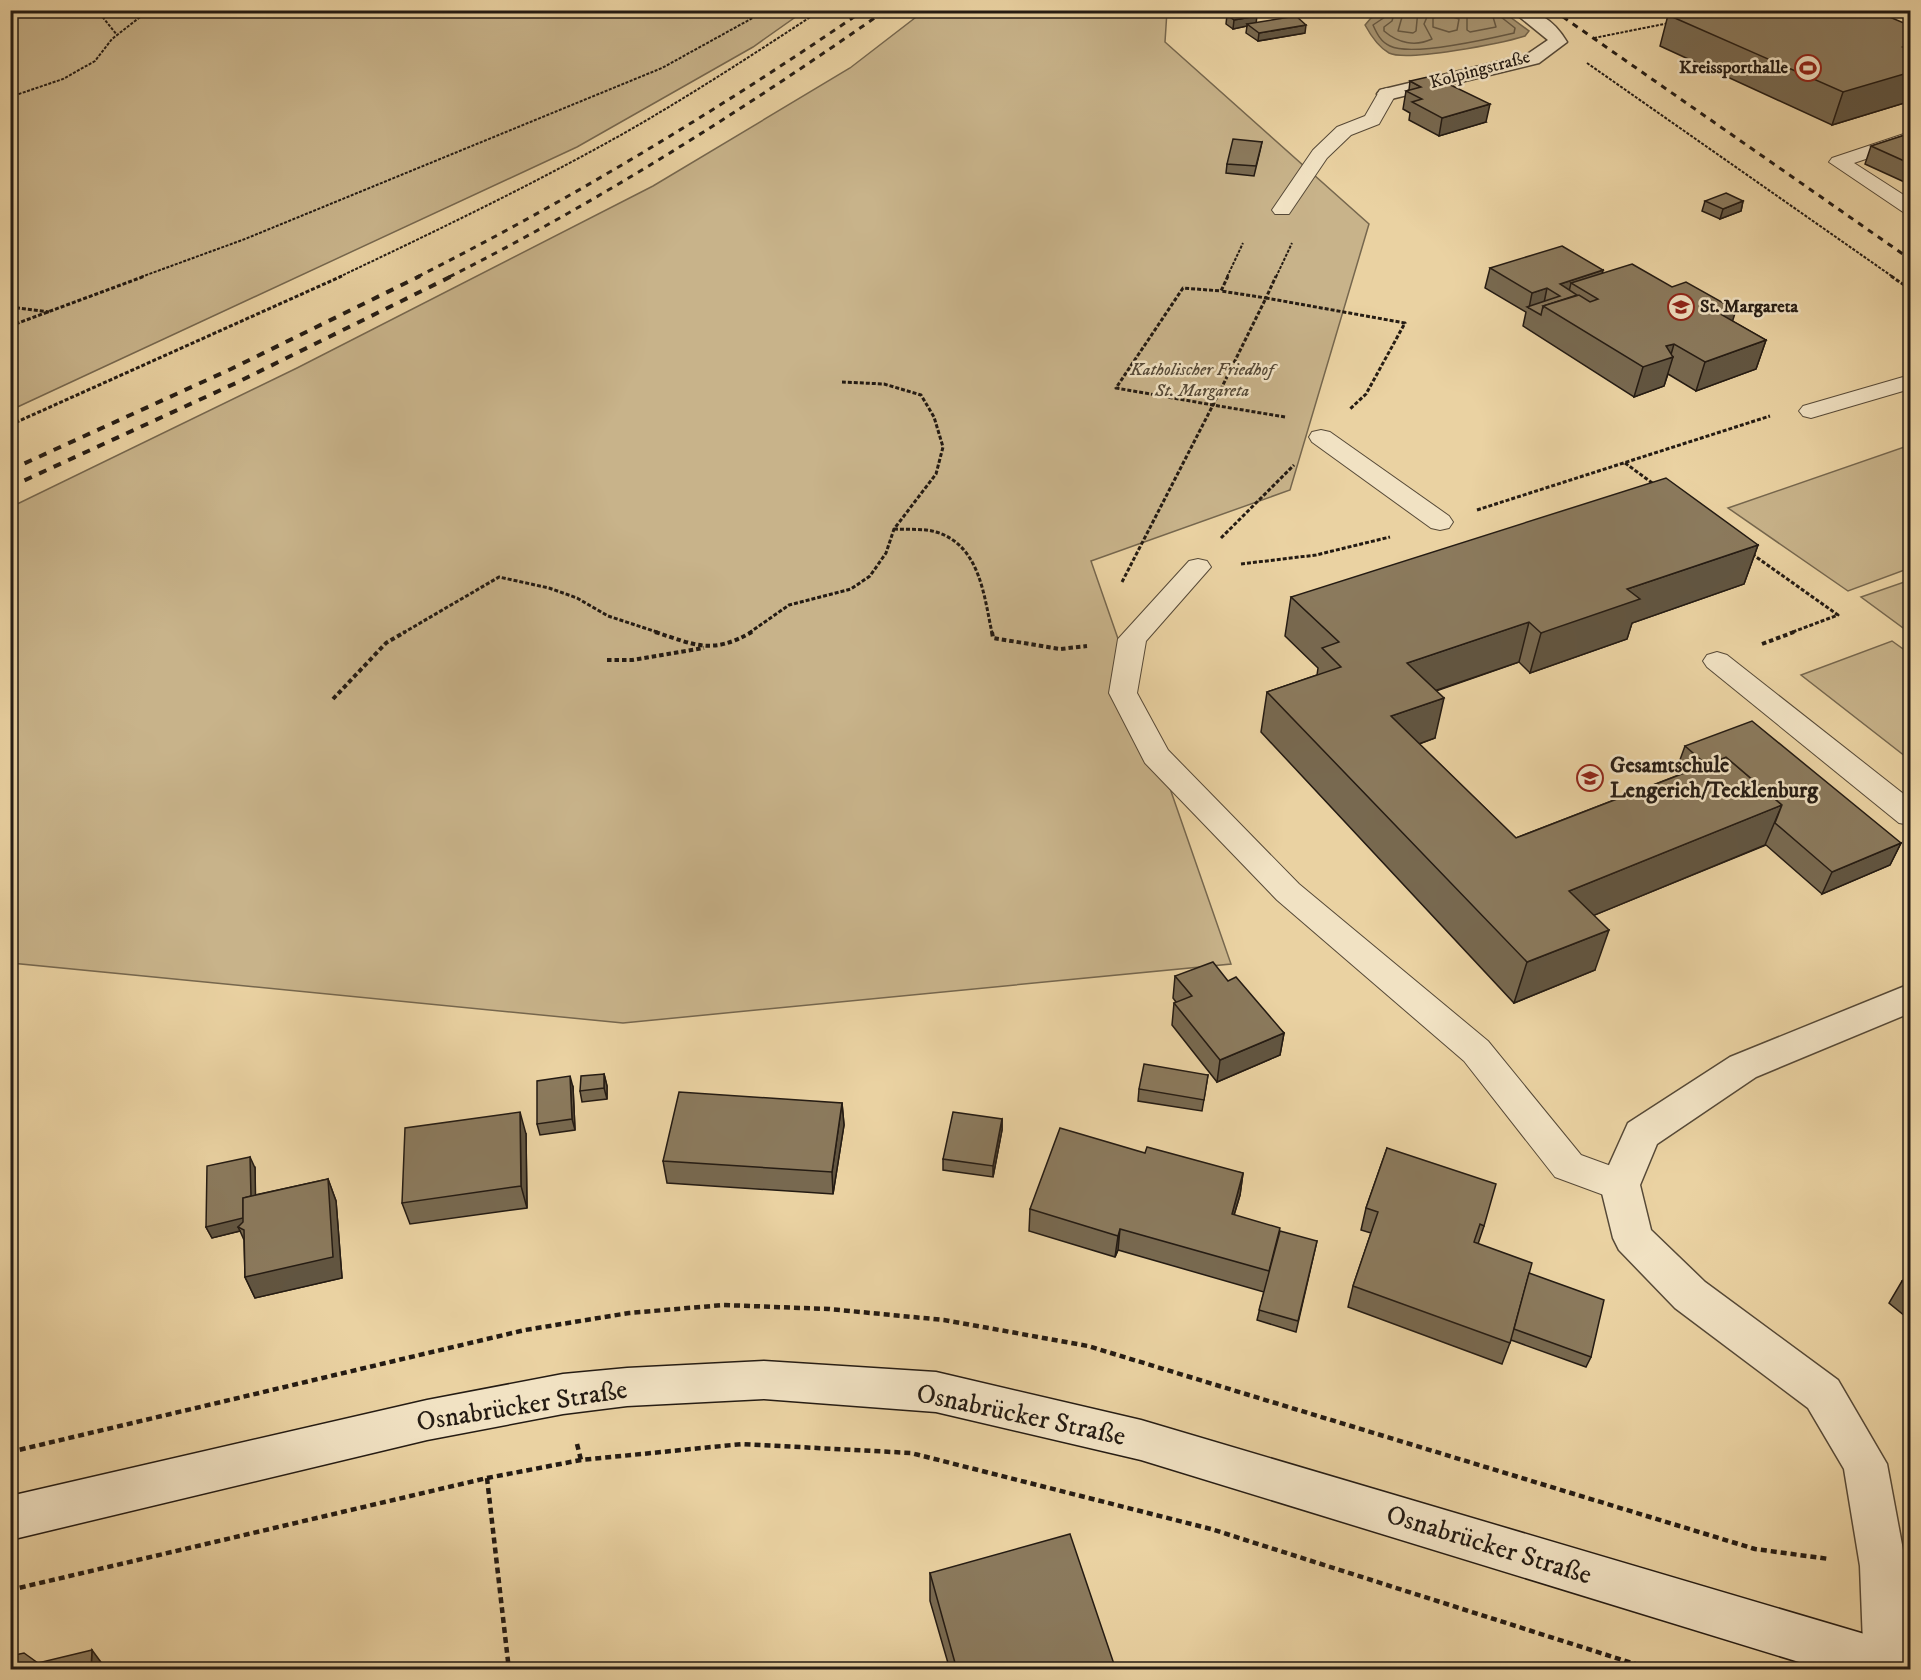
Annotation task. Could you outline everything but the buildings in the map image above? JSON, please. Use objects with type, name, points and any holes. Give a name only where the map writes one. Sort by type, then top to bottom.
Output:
[{"type":"street","name":"Kolpingstraße","points":[[1387,94],[1532,59],[1557,42],[1552,32],[1520,10]]},
{"type":"street","points":[[1895,1667],[1883,1566],[1865,1464],[1823,1394],[1690,1294],[1633,1238],[1620,1185],[1642,1134],[1743,1067],[1911,998]]},
{"type":"street","name":"Osnabrücker Straße","points":[[10,1518],[427,1420],[563,1394],[627,1387],[764,1380],[924,1391],[1141,1440],[1895,1667]]},
{"type":"lane","points":[[1282,210],[1320,154],[1344,131],[1372,120],[1387,94]]},
{"type":"lane","points":[[1911,138],[1839,162],[1911,208]]},
{"type":"lane","points":[[1811,411],[1911,382]]},
{"type":"lane","points":[[1328,431],[1440,522]]},
{"type":"lane","points":[[1198,567],[1132,639],[1123,693],[1156,756],[1288,892],[1476,1051],[1568,1166],[1620,1185]]},
{"type":"lane","points":[[1718,661],[1911,815]]},
{"type":"path","points":[[97,10],[117,34]]},
{"type":"path","points":[[10,97],[63,79],[95,61],[117,34],[149,10]]},
{"type":"path","points":[[10,326],[245,239],[662,68],[767,10]]},
{"type":"path","points":[[10,425],[407,245],[556,171],[712,83],[821,10]]},
{"type":"path","points":[[1557,42],[1606,36],[1673,22]]},
{"type":"path","points":[[1557,42],[1911,289]]},
{"type":"path","points":[[1122,582],[1298,232],[1282,210]]},
{"type":"path","points":[[1221,291],[1243,243]]},
{"type":"path","points":[[1198,567],[1211,548],[1366,394],[1405,323],[1266,298],[1183,288],[1116,388],[1213,405],[1328,431]]},
{"type":"path","points":[[10,307],[51,312]]},
{"type":"path","points":[[607,660],[632,660],[729,643],[750,633],[789,605],[851,589],[870,576],[886,553],[894,529],[936,474],[943,447],[934,417],[921,395],[884,384],[842,382]]},
{"type":"path","points":[[1198,567],[1285,561],[1353,548],[1777,414],[1811,411]]},
{"type":"path","points":[[1624,463],[1663,490]]},
{"type":"path","points":[[894,529],[938,532],[962,545],[975,564],[993,638],[1059,649],[1132,639]]},
{"type":"path","points":[[1751,553],[1838,615],[1773,640]]},
{"type":"path","points":[[333,699],[386,643],[499,577],[518,579],[577,598],[608,616],[704,648]]},
{"type":"path","points":[[10,1590],[487,1478],[581,1460],[742,1444],[911,1453],[1211,1530],[1654,1670]]},
{"type":"path","points":[[487,1478],[510,1670]]},
{"type":"green space","points":[[10,11],[804,11],[753,47],[577,147],[11,410]]},
{"type":"green space","name":"Katholischer Friedhof St. Margareta","points":[[924,11],[1167,11],[1165,42],[1369,224],[1290,490],[1091,561],[1231,964],[623,1023],[11,963],[11,507],[297,368],[653,186],[850,68]]},
{"type":"green space","points":[[1910,445],[1910,568],[1848,591],[1728,508]]},
{"type":"green space","points":[[1910,580],[1910,633],[1861,597]]},
{"type":"green space","points":[[1892,641],[1910,654],[1910,760],[1801,675]]},
{"type":"water","points":[[1389,11],[1502,11],[1529,31],[1525,36],[1477,47],[1415,55],[1389,53],[1375,41],[1365,25],[1371,18]]},
{"type":"railway","points":[[417,277],[532,216],[645,151],[755,83],[864,10]]},
{"type":"railway","points":[[449,277],[618,185],[727,117],[886,10]]},
{"type":"railway","points":[[1553,10],[1910,259]]},
{"type":"railway","points":[[10,470],[231,369],[420,276]]},
{"type":"railway","points":[[10,487],[236,383],[452,276]]},
{"type":"place","name":"Kreissporthalle","points":[[1808,68]]},
{"type":"place","name":"St. Margareta","points":[[1681,307]]},
{"type":"place","name":"Gesamtschule Lengerich/Tecklenburg","points":[[1590,778]]}]
